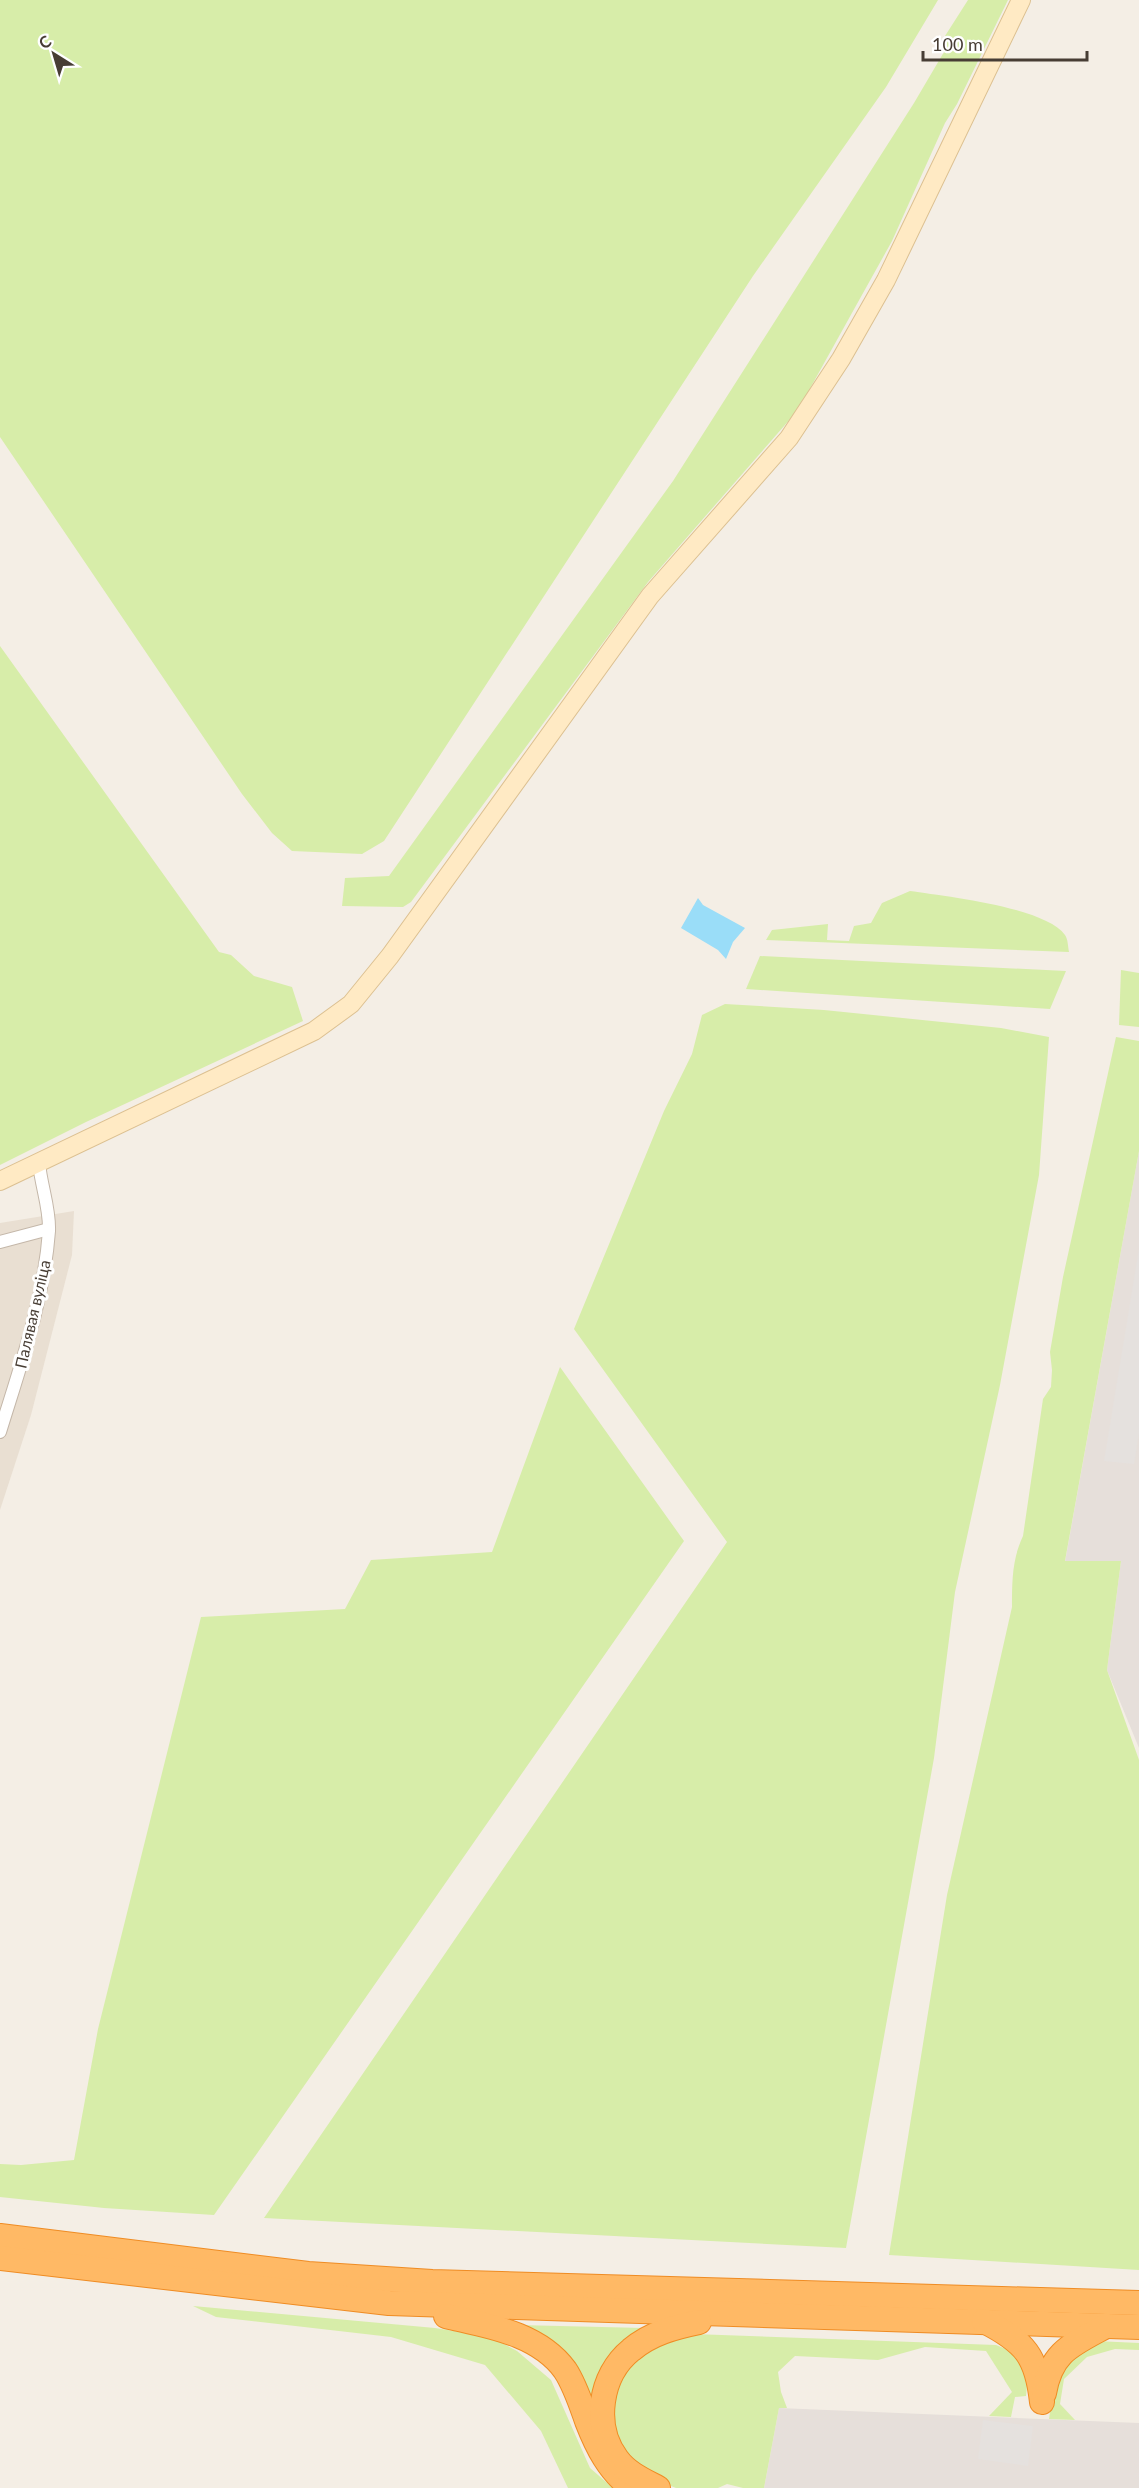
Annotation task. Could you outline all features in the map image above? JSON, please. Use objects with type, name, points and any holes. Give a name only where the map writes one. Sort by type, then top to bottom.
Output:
[{"type":"highway","points":[[0,2236],[308,2274],[432,2282],[1139,2303]]},
{"type":"highway","points":[[0,2258],[388,2303],[734,2315],[982,2320],[1139,2327]]},
{"type":"highway","points":[[388,2303],[510,2332],[534,2343],[553,2357],[565,2371],[602,2454],[612,2469],[633,2488]]},
{"type":"highway","points":[[658,2488],[629,2471],[616,2458],[606,2440],[602,2420],[607,2385],[617,2365],[631,2350],[649,2337],[673,2328],[734,2315]]},
{"type":"highway","points":[[982,2320],[1002,2330],[1026,2352],[1039,2373],[1042,2402],[1047,2376],[1060,2352],[1107,2325]]},
{"type":"street","points":[[0,1180],[314,1031],[342,1011],[371,980],[650,596],[789,438],[847,349],[886,280],[1021,0]]},
{"type":"street","name":"Палявая вуліца","points":[[0,1432],[29,1339],[49,1229],[39,1163]]},
{"type":"street","points":[[0,1242],[49,1229]]},
{"type":"shaded area","points":[[1139,1151],[1139,1748],[1107,1670],[1121,1561],[1065,1562]]},
{"type":"shaded area","points":[[74,1211],[72,1255],[31,1415],[0,1510],[0,1223]]},
{"type":"shaded area","points":[[1139,1249],[1139,1433],[1134,1464],[1104,1461]]},
{"type":"shaded area","points":[[779,2408],[1139,2423],[1139,2488],[764,2488]]},
{"type":"shaded area","points":[[983,2420],[1033,2426],[1028,2466],[978,2459]]},
{"type":"green space","points":[[0,0],[938,0],[886,87],[753,276],[384,841],[362,854],[292,851],[272,833],[242,794],[0,437]]},
{"type":"green space","points":[[968,0],[1008,0],[957,104],[945,123],[892,241],[798,410],[648,582],[411,902],[403,907],[342,906],[345,878],[389,876],[673,481],[914,103],[944,52],[945,36]]},
{"type":"green space","points":[[0,646],[219,952],[231,955],[254,976],[292,987],[303,1021],[86,1122],[0,1165]]},
{"type":"green space","points":[[910,891],[993,904],[1037,917],[1054,925],[1065,935],[1069,952],[766,940],[772,930],[828,924],[827,940],[849,941],[854,926],[871,923],[882,903]]},
{"type":"green space","points":[[760,956],[1066,971],[1050,1009],[746,989]]},
{"type":"green space","points":[[1121,970],[1139,973],[1139,1027],[1119,1025]]},
{"type":"green space","points":[[725,1004],[824,1010],[1001,1028],[1049,1037],[1039,1175],[1000,1385],[955,1592],[934,1758],[846,2248],[264,2218],[727,1542],[574,1329],[664,1111],[692,1054],[702,1015]]},
{"type":"green space","points":[[1116,1037],[1139,1041],[1139,1151],[1065,1561],[1121,1561],[1107,1670],[1139,1760],[1139,2270],[889,2255],[947,1895],[1012,1607],[1013,1571],[1023,1536],[1043,1399],[1051,1387],[1050,1352],[1063,1277]]},
{"type":"green space","points":[[560,1367],[684,1541],[214,2215],[104,2208],[0,2197],[0,2164],[21,2165],[74,2160],[98,2029],[201,1617],[345,1609],[371,1560],[492,1552]]},
{"type":"green space","points":[[193,2306],[435,2328],[491,2337],[517,2351],[551,2380],[590,2468],[613,2488],[568,2488],[541,2431],[485,2365],[391,2337],[216,2317]]},
{"type":"green space","points":[[518,2325],[644,2328],[596,2410]]},
{"type":"green space","points":[[693,2334],[996,2345],[1011,2351],[1028,2376],[1026,2396],[1015,2397],[1011,2417],[989,2416],[1012,2392],[986,2351],[925,2347],[878,2360],[795,2356],[778,2372],[781,2392],[787,2408],[779,2408],[764,2488],[743,2488],[727,2484],[718,2488],[676,2488],[646,2476],[624,2457],[608,2420],[618,2372],[641,2350]]},
{"type":"green space","points":[[1096,2341],[1139,2343],[1139,2350],[1115,2349],[1087,2357],[1064,2379],[1060,2404],[1075,2420],[1049,2419],[1056,2372]]},
{"type":"water","points":[[698,898],[703,905],[745,928],[733,942],[726,959],[718,950],[681,928]]}]
